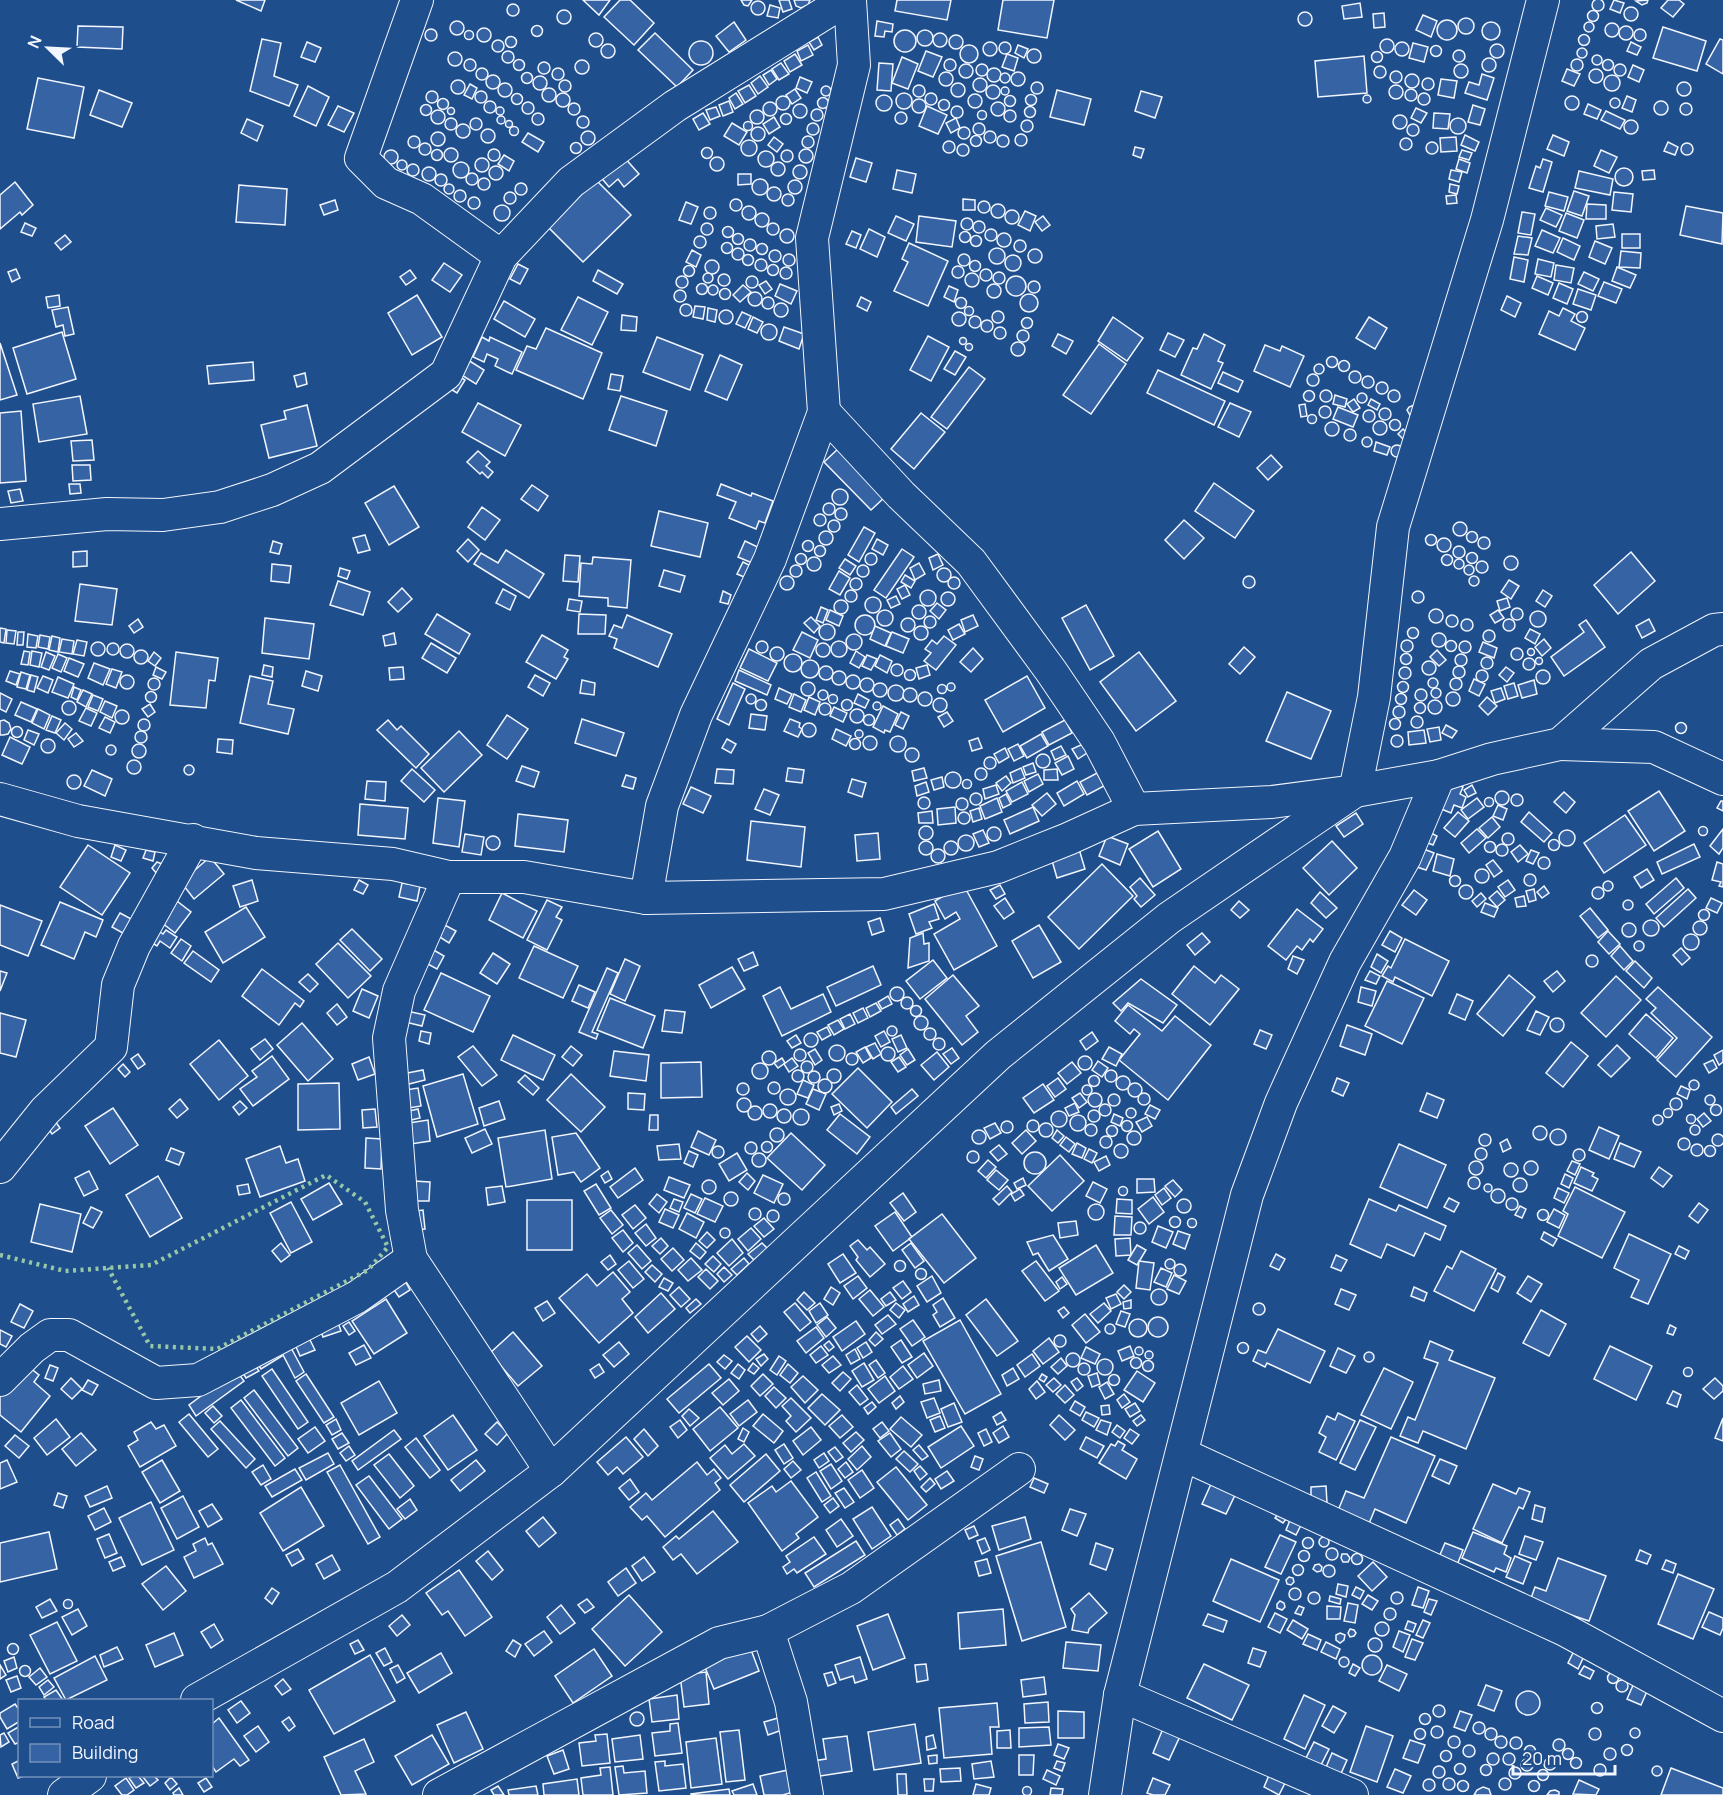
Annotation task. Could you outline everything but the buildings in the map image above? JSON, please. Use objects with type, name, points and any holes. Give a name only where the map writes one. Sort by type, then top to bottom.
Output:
[{"type":"street","points":[[417,0],[361,158],[386,183],[422,199],[501,256]]},
{"type":"street","points":[[0,524],[107,514],[163,515],[220,507],[272,490],[320,468],[446,374],[501,256],[571,182],[675,106],[848,0],[854,64],[812,238],[824,412],[770,559],[696,715],[662,806],[646,898]]},
{"type":"street","points":[[201,1699],[398,1587],[551,1471],[998,1055],[1169,918],[1355,791],[1374,697],[1393,527],[1487,220],[1544,0]]},
{"type":"street","points":[[824,412],[901,495],[971,562],[1051,671],[1099,742],[1134,809]]},
{"type":"street","points":[[1560,744],[1651,664],[1714,630],[1723,630]]},
{"type":"street","points":[[0,799],[78,821],[256,853],[393,864],[449,877],[524,877],[646,898],[884,894],[998,867],[1134,809],[1272,802],[1355,791],[1439,776],[1492,759],[1560,744],[1654,747],[1723,779]]},
{"type":"street","points":[[1105,1795],[1120,1695],[1247,1196],[1281,1103],[1345,962],[1405,856],[1439,776]]},
{"type":"street","points":[[0,1167],[45,1111],[111,1047],[118,985],[134,946],[193,840]]},
{"type":"street","points":[[449,877],[399,992],[389,1038],[402,1210],[411,1259],[551,1471]]},
{"type":"street","points":[[0,1380],[32,1348],[50,1335],[69,1335],[156,1383],[198,1380],[357,1297],[411,1259]]},
{"type":"street","points":[[1182,1454],[1564,1630],[1723,1716]]},
{"type":"street","points":[[439,1795],[718,1643],[768,1631],[851,1588],[1019,1468]]},
{"type":"street","points":[[768,1631],[791,1702],[807,1795]]},
{"type":"street","points":[[1120,1695],[1352,1795]]},
{"type":"street","points":[[64,1795],[89,1777]]},
{"type":"hedge","points":[[0,1255],[65,1271],[151,1265],[326,1175],[365,1202],[388,1247],[368,1270],[217,1349],[150,1346],[108,1268]]}]
